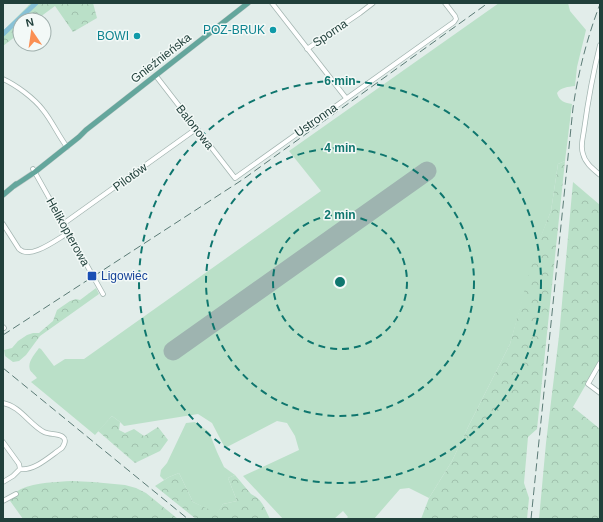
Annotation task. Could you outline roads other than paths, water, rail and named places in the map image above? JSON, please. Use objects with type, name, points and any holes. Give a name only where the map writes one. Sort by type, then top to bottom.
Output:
[{"type":"main road","name":"Gnieźnieńska","points":[[3,195],[248,3]]},
{"type":"street","points":[[272,3],[346,98]]},
{"type":"street","name":"Sporna","points":[[307,48],[373,3]]},
{"type":"street","name":"Ustronna","points":[[235,178],[454,22],[456,19],[455,16],[445,3]]},
{"type":"street","points":[[600,45],[598,64],[587,106],[582,148],[584,158],[600,175]]},
{"type":"street","name":"Balonowa","points":[[156,76],[235,178]]},
{"type":"street","points":[[3,79],[21,90],[43,110],[66,146]]},
{"type":"street","name":"Pilotów","points":[[63,224],[196,129]]},
{"type":"street","name":"Helikopterowa","points":[[34,171],[103,294]]},
{"type":"street","points":[[3,224],[19,249],[22,252],[27,253],[38,250],[68,233]]},
{"type":"street","points":[[600,363],[588,384],[600,393]]},
{"type":"street","points":[[3,403],[24,415],[46,434],[60,435],[65,439],[65,444],[62,448],[38,465],[25,470],[20,470],[3,482]]},
{"type":"street","points":[[3,442],[18,464],[20,470]]},
{"type":"street","points":[[3,501],[16,494]]},
{"type":"waterway","points":[[3,34],[36,3]]},
{"type":"railway","points":[[3,335],[242,180],[488,3]]},
{"type":"railway","points":[[531,519],[573,108],[584,56],[600,4]]},
{"type":"railway","points":[[3,368],[188,519]]},
{"type":"place","name":"POZ-BRUK","points":[[273,30]]},
{"type":"place","name":"BOWI","points":[[137,36]]},
{"type":"place","name":"Ligowiec","points":[[92,276]]}]
